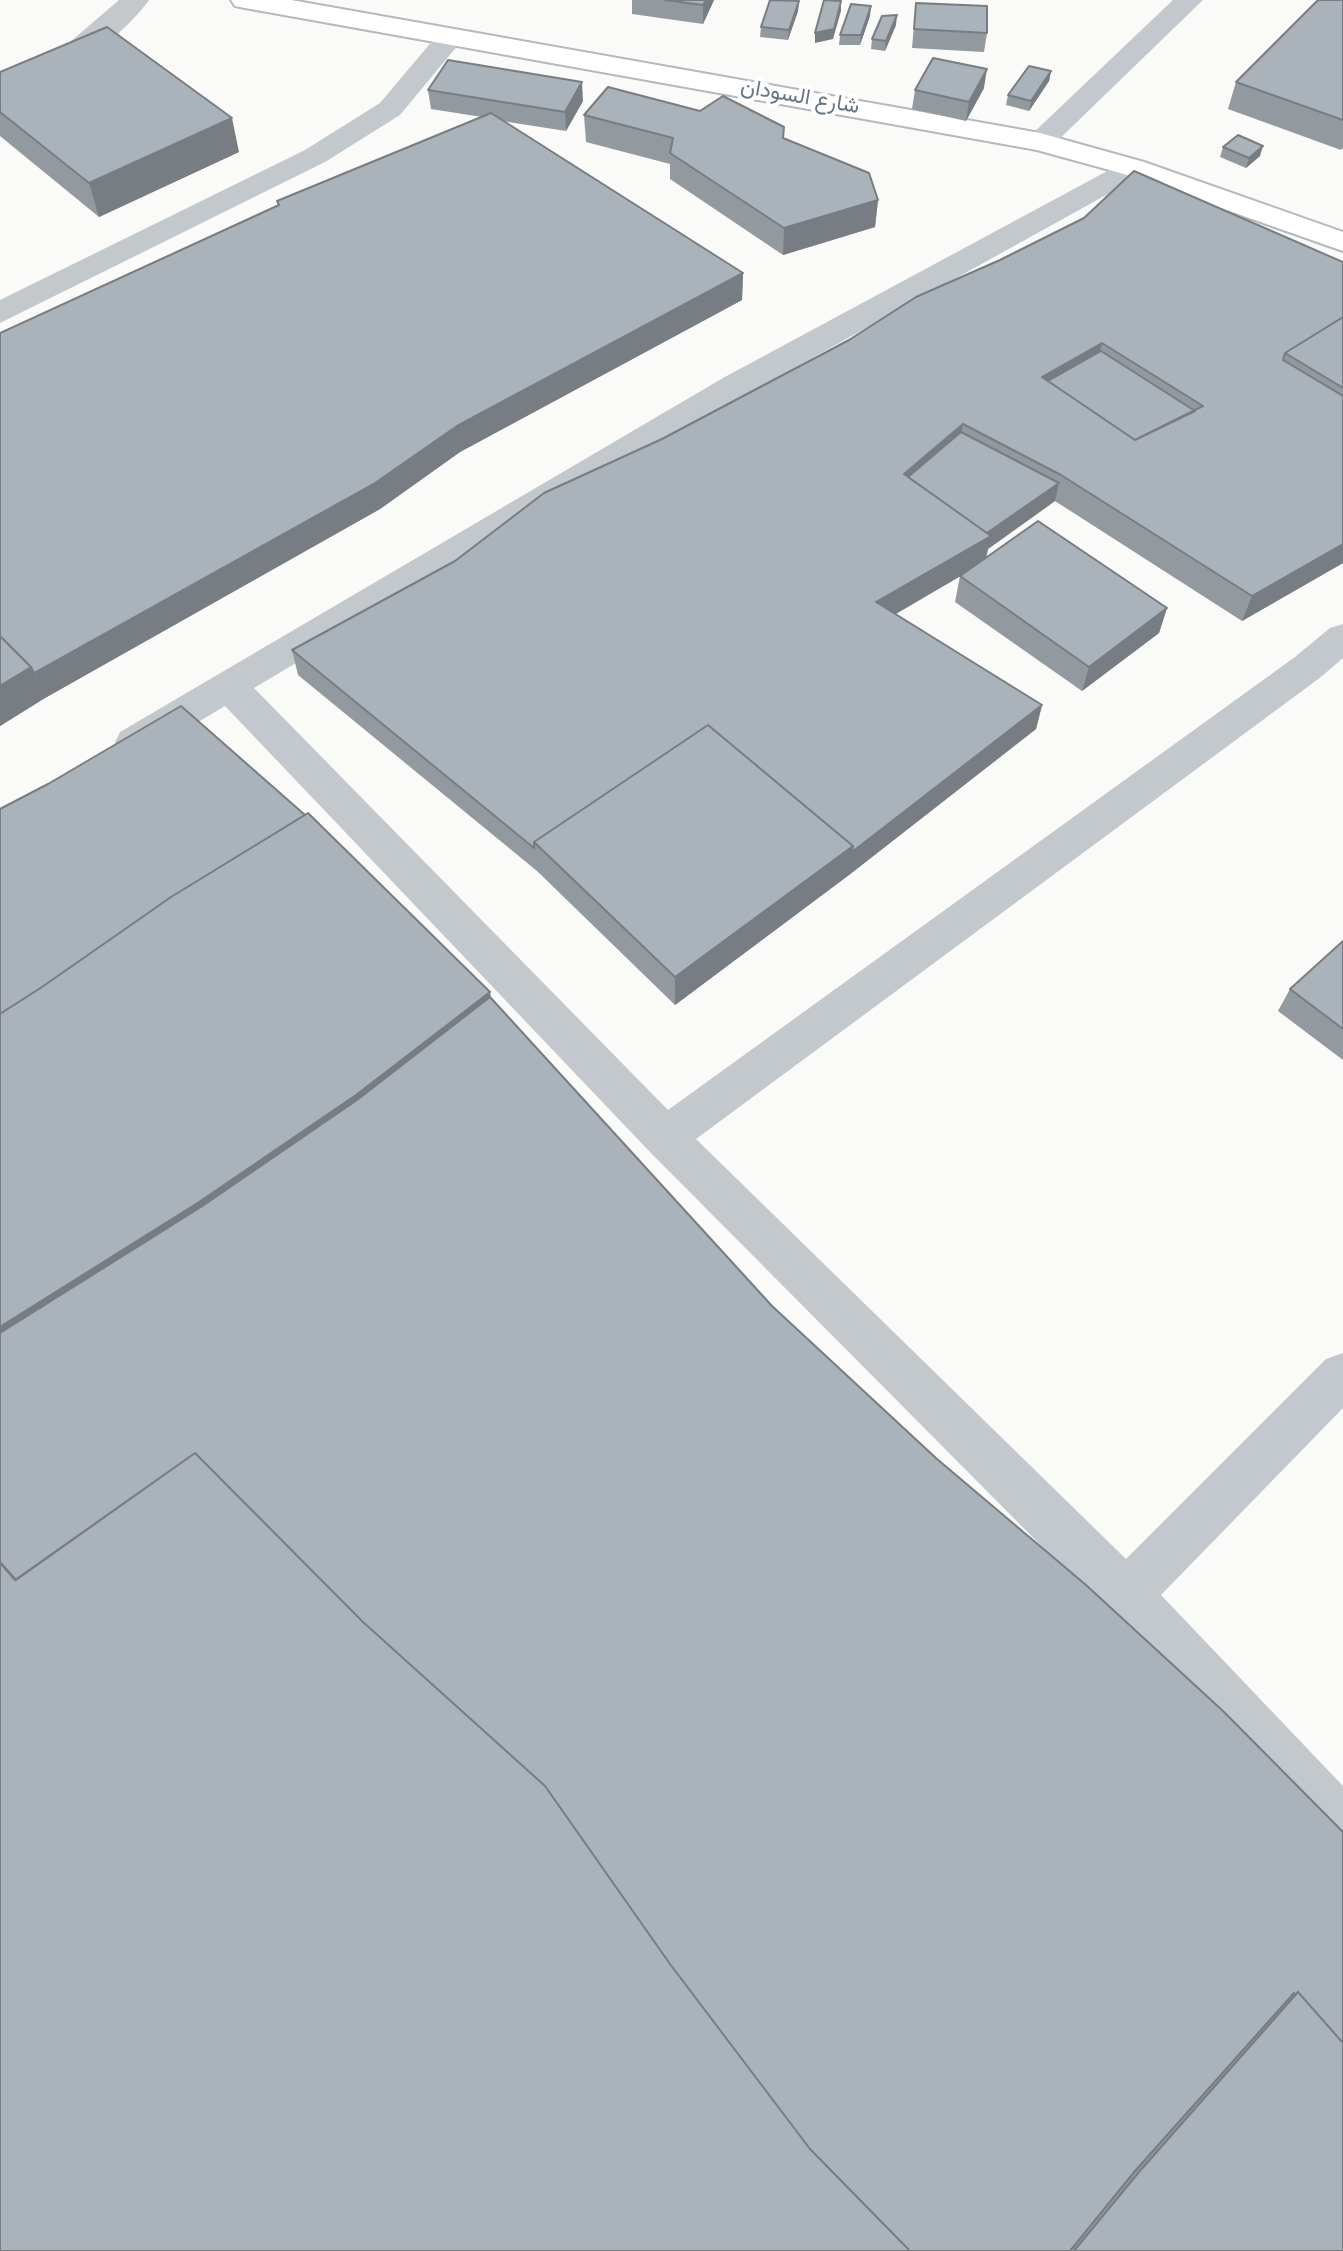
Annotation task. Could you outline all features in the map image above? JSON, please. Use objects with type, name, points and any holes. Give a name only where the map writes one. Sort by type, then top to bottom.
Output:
[{"type":"main road","name":"شارع السودان","points":[[245,0],[449,39],[769,91],[1040,142],[1134,168],[1343,242]]},
{"type":"street","points":[[0,94],[49,71],[92,42],[135,0]]},
{"type":"street","points":[[1040,142],[1189,0]]},
{"type":"street","points":[[0,313],[301,163],[362,128],[390,109],[449,39]]},
{"type":"street","points":[[108,757],[735,386],[1134,168]]},
{"type":"street","points":[[665,1137],[1308,667],[1343,637]]},
{"type":"street","points":[[230,687],[665,1137],[1126,1595],[1343,1826]]},
{"type":"street","points":[[1126,1595],[1343,1375]]},
{"type":"building","points":[[665,0],[706,0],[703,5]]},
{"type":"building","points":[[770,0],[799,1],[789,30],[761,27]]},
{"type":"building","points":[[824,0],[841,1],[834,29],[815,33]]},
{"type":"building","points":[[1318,0],[1343,0],[1343,120],[1236,82]]},
{"type":"building","points":[[916,3],[987,6],[987,33],[914,29]]},
{"type":"building","points":[[851,4],[871,6],[861,35],[840,35]]},
{"type":"building","points":[[897,15],[886,41],[872,39],[882,16]]},
{"type":"building","points":[[107,27],[232,118],[89,183],[0,112],[0,72]]},
{"type":"building","points":[[933,58],[987,69],[969,102],[915,90]]},
{"type":"building","points":[[448,60],[582,82],[565,112],[428,90]]},
{"type":"building","points":[[1029,66],[1051,71],[1031,101],[1008,95]]},
{"type":"building","points":[[608,87],[700,111],[723,96],[784,127],[783,138],[869,173],[878,200],[784,228],[670,153],[673,138],[584,115]]},
{"type":"building","points":[[491,113],[743,273],[457,426],[375,483],[34,673],[0,636],[0,333],[279,205],[277,201]]},
{"type":"building","points":[[1238,135],[1263,146],[1249,158],[1223,147]]},
{"type":"building","points":[[1134,171],[1343,262],[1343,317],[1285,353],[1283,360],[1343,396],[1343,544],[1252,596],[1061,475],[963,424],[904,474],[991,536],[876,602],[1042,705],[852,852],[853,846],[708,725],[534,842],[534,848],[292,650],[455,561],[544,493],[662,439],[849,340],[916,297],[1084,218]],"holes":[[[1102,343],[1203,406],[1135,440],[1042,377]]]},
{"type":"building","points":[[1343,317],[1343,388],[1285,353]]},
{"type":"building","points":[[1101,351],[1195,411],[1135,440],[1048,381]]},
{"type":"building","points":[[961,432],[1059,483],[987,533],[908,477]]},
{"type":"building","points":[[1038,521],[1167,608],[1089,667],[960,576]]},
{"type":"building","points":[[0,636],[31,667],[0,686]]},
{"type":"building","points":[[181,706],[305,815],[171,897],[0,1014],[0,809]]},
{"type":"building","points":[[708,725],[853,846],[675,977],[534,842]]},
{"type":"building","points":[[308,813],[490,992],[356,1095],[199,1202],[0,1327],[0,1014],[171,897]]},
{"type":"building","points":[[1343,941],[1343,1029],[1290,989]]},
{"type":"building","points":[[490,997],[772,1306],[937,1459],[1086,1585],[1223,1711],[1343,1832],[1343,2043],[1298,1992],[1294,1993],[1135,2171],[1070,2251],[910,2251],[810,2149],[670,1964],[545,1786],[363,1622],[195,1453],[16,1580],[0,1562],[0,1333],[201,1207],[357,1100]]},
{"type":"building","points":[[195,1453],[363,1622],[545,1786],[670,1964],[810,2149],[910,2251],[0,2251],[0,1563],[15,1580]]},
{"type":"building","points":[[1298,1992],[1343,2043],[1343,2251],[1074,2251],[1139,2172]]}]
